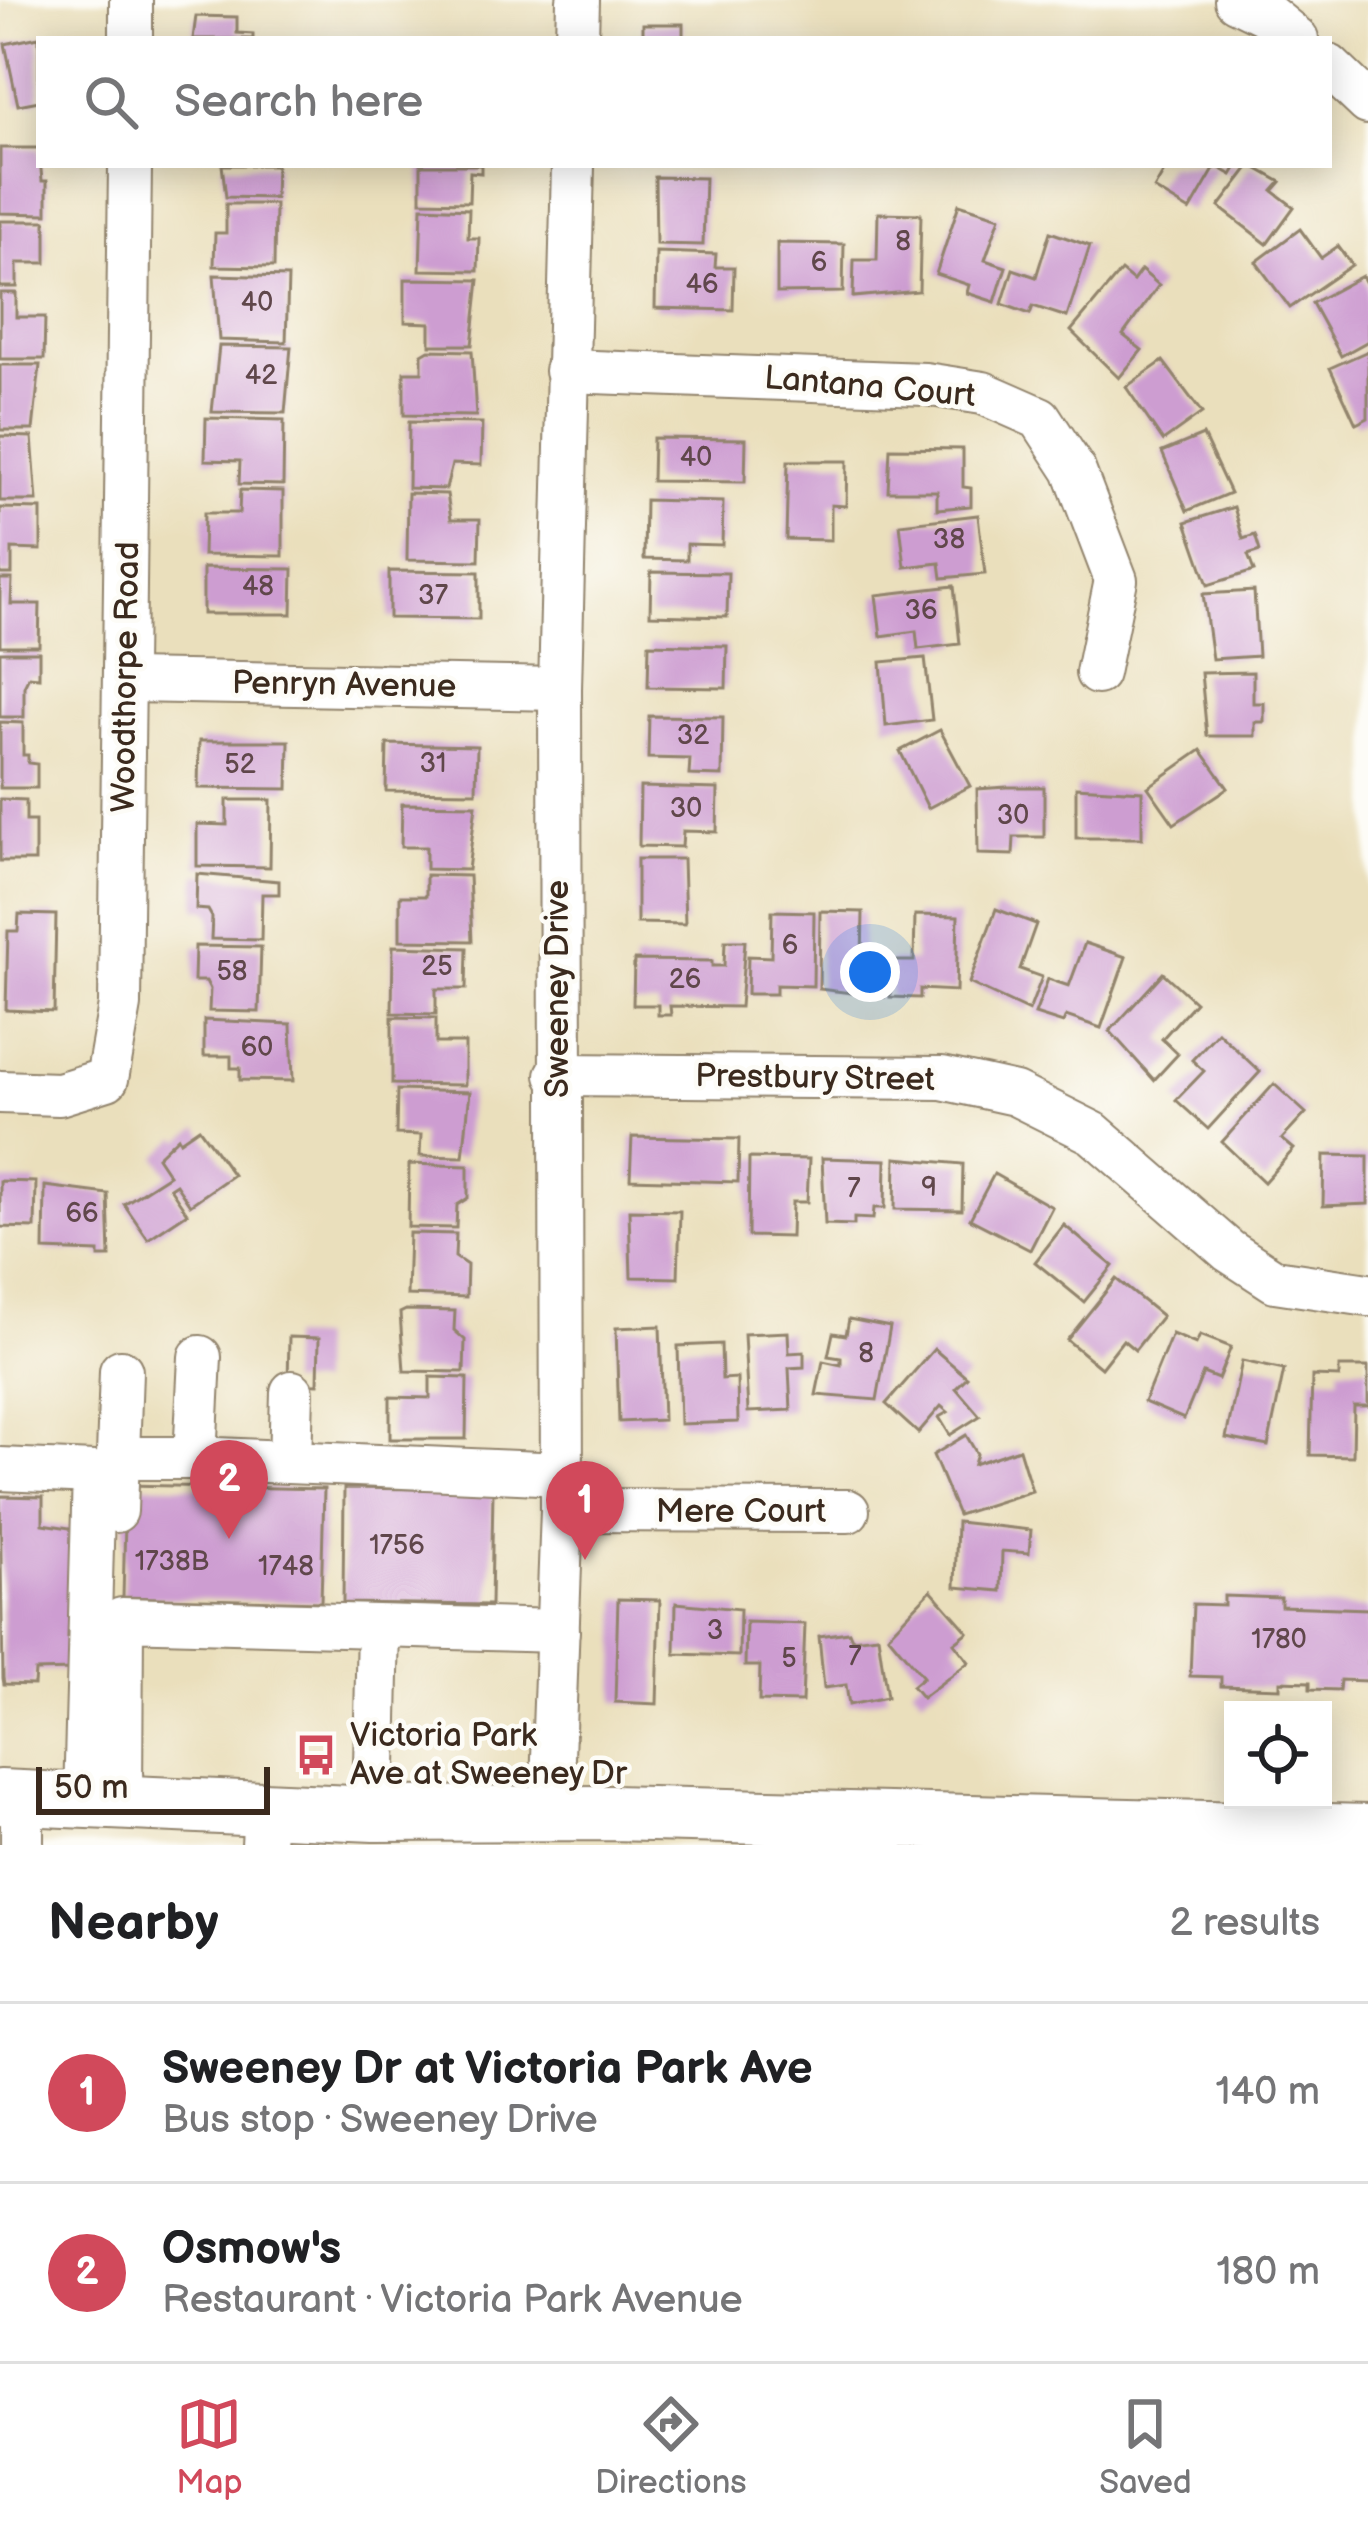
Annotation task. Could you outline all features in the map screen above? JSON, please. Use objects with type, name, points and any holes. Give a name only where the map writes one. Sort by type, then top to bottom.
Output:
[{"type":"main road","points":[[14,1813],[103,1799],[264,1826],[363,1824],[489,1830],[551,1813],[1362,1836]]},
{"type":"street","points":[[131,0],[131,36]]},
{"type":"street","points":[[577,36],[578,0]]},
{"type":"street","points":[[1236,0],[1269,16],[1293,36]]},
{"type":"street","points":[[1332,69],[1368,103]]},
{"type":"street","name":"Woodthorpe Road","points":[[0,1092],[59,1094],[107,1079],[120,1005],[128,681],[130,168]]},
{"type":"street","name":"Sweeney Drive","points":[[551,1813],[562,1492],[557,1075],[572,168]]},
{"type":"street","name":"Lantana Court","points":[[566,370],[925,384],[983,393],[1040,418],[1074,470],[1116,580],[1097,673]]},
{"type":"street","name":"Penryn Avenue","points":[[128,681],[560,689]]},
{"type":"street","name":"Prestbury Street","points":[[557,1075],[942,1078],[1015,1094],[1093,1133],[1229,1252],[1275,1281],[1368,1294]]},
{"type":"street","points":[[195,1458],[200,1358]]},
{"type":"street","points":[[103,1799],[122,1619],[114,1598],[121,1371]]},
{"type":"street","points":[[290,1462],[292,1392]]},
{"type":"street","name":"Mere Court","points":[[118,1458],[290,1462],[562,1492],[848,1511]]},
{"type":"street","points":[[0,1469],[94,1473],[103,1799]]},
{"type":"street","points":[[122,1619],[558,1631]]},
{"type":"street","points":[[363,1824],[379,1627]]},
{"type":"building","points":[[196,16],[237,17],[237,33],[253,34],[253,36],[193,36]]},
{"type":"building","points":[[643,24],[683,24],[683,36],[643,36]]},
{"type":"building","points":[[36,38],[36,102],[18,105],[5,44]]},
{"type":"building","points":[[0,148],[36,148],[36,168],[41,168],[42,181],[47,181],[47,214],[0,213]]},
{"type":"building","points":[[222,168],[276,168],[275,198],[226,197]]},
{"type":"building","points":[[421,168],[481,168],[481,173],[470,172],[469,202],[421,201]]},
{"type":"building","points":[[1166,168],[1215,168],[1190,211],[1154,189]]},
{"type":"building","points":[[1249,168],[1256,168],[1281,182],[1273,191],[1294,207],[1267,244],[1219,207]]},
{"type":"building","points":[[655,177],[705,178],[703,245],[656,244]]},
{"type":"building","points":[[226,204],[275,204],[274,267],[214,266],[215,233],[226,233]]},
{"type":"building","points":[[959,204],[1000,217],[985,260],[1006,267],[995,302],[967,293],[969,285],[936,274]]},
{"type":"building","points":[[422,207],[469,209],[468,238],[479,238],[478,271],[420,270]]},
{"type":"building","points":[[878,213],[921,214],[919,291],[853,297],[854,260],[877,260]]},
{"type":"building","points":[[0,221],[46,221],[46,263],[17,263],[17,287],[0,287]]},
{"type":"building","points":[[1300,229],[1321,258],[1338,246],[1352,265],[1290,308],[1256,262]]},
{"type":"building","points":[[1050,232],[1090,246],[1067,317],[1033,306],[1030,314],[1002,304],[1013,269],[1036,277]]},
{"type":"building","points":[[777,243],[844,244],[843,292],[777,293]]},
{"type":"building","points":[[656,252],[716,254],[715,267],[734,267],[733,310],[655,308]]},
{"type":"building","points":[[1141,270],[1159,285],[1123,335],[1142,350],[1119,378],[1071,331],[1121,271],[1133,281]]},
{"type":"building","points":[[214,275],[288,277],[286,342],[219,340]]},
{"type":"building","points":[[1362,276],[1368,287],[1368,341],[1341,356],[1312,303]]},
{"type":"building","points":[[405,279],[479,280],[472,345],[430,345],[430,323],[405,322]]},
{"type":"building","points":[[0,293],[16,293],[16,317],[45,317],[44,359],[0,359]]},
{"type":"building","points":[[219,346],[291,347],[285,413],[212,412]]},
{"type":"building","points":[[472,351],[476,416],[404,415],[404,372],[422,372],[422,354]]},
{"type":"building","points":[[1368,351],[1368,418],[1356,424],[1330,368]]},
{"type":"building","points":[[1163,361],[1202,413],[1163,441],[1126,387]]},
{"type":"building","points":[[0,365],[40,365],[33,430],[0,430]]},
{"type":"building","points":[[206,418],[284,420],[283,485],[239,484],[240,461],[205,460]]},
{"type":"building","points":[[409,422],[482,423],[481,465],[452,464],[446,489],[408,488]]},
{"type":"building","points":[[1203,435],[1230,493],[1187,511],[1162,452]]},
{"type":"building","points":[[0,436],[32,437],[37,501],[0,501]]},
{"type":"building","points":[[653,438],[746,439],[745,482],[652,481]]},
{"type":"building","points":[[890,448],[963,449],[963,487],[971,488],[971,506],[937,509],[937,491],[888,491]]},
{"type":"building","points":[[788,461],[847,461],[846,506],[831,505],[831,540],[786,539]]},
{"type":"building","points":[[240,490],[283,491],[283,556],[203,555],[204,513],[239,513]]},
{"type":"building","points":[[408,493],[447,494],[451,519],[480,519],[479,561],[407,560]]},
{"type":"building","points":[[645,500],[723,502],[722,545],[687,544],[687,560],[644,559]]},
{"type":"building","points":[[1234,507],[1243,539],[1255,535],[1260,551],[1248,555],[1254,571],[1208,585],[1186,522]]},
{"type":"building","points":[[0,508],[41,509],[41,550],[12,549],[12,574],[0,574]]},
{"type":"building","points":[[978,515],[985,574],[942,578],[940,563],[905,567],[900,524]]},
{"type":"building","points":[[203,568],[293,569],[292,614],[203,614]]},
{"type":"building","points":[[389,571],[479,572],[479,619],[389,618]]},
{"type":"building","points":[[651,572],[728,573],[727,617],[650,615]]},
{"type":"building","points":[[0,579],[12,579],[11,604],[40,604],[39,646],[0,646]]},
{"type":"building","points":[[954,586],[960,644],[918,649],[916,631],[881,636],[876,595]]},
{"type":"building","points":[[1254,591],[1258,656],[1212,659],[1203,594]]},
{"type":"building","points":[[649,644],[727,646],[726,688],[648,687]]},
{"type":"building","points":[[0,652],[39,652],[39,677],[29,676],[24,686],[24,717],[0,717]]},
{"type":"building","points":[[925,658],[932,720],[886,726],[881,662]]},
{"type":"building","points":[[1253,672],[1253,703],[1264,703],[1264,722],[1255,722],[1255,736],[1207,736],[1201,673]]},
{"type":"building","points":[[649,716],[723,717],[722,776],[689,775],[690,759],[648,758]]},
{"type":"building","points":[[0,722],[23,723],[23,755],[28,755],[28,763],[37,764],[37,788],[0,788]]},
{"type":"building","points":[[940,730],[970,786],[928,808],[900,751]]},
{"type":"building","points":[[199,741],[289,741],[288,789],[198,788]]},
{"type":"building","points":[[387,744],[477,746],[476,792],[386,791]]},
{"type":"building","points":[[1201,750],[1228,788],[1174,824],[1148,787]]},
{"type":"building","points":[[640,787],[718,789],[717,832],[683,831],[682,847],[639,846]]},
{"type":"building","points":[[1044,787],[1044,837],[1014,837],[1013,855],[978,854],[977,789]]},
{"type":"building","points":[[1076,787],[1142,791],[1142,838],[1076,838]]},
{"type":"building","points":[[0,799],[26,800],[26,821],[35,821],[35,861],[0,861]]},
{"type":"building","points":[[227,800],[271,800],[270,867],[197,866],[197,824],[227,825]]},
{"type":"building","points":[[402,804],[476,805],[468,870],[426,869],[426,847],[401,847]]},
{"type":"building","points":[[637,859],[683,859],[685,924],[637,923]]},
{"type":"building","points":[[197,874],[279,881],[279,894],[262,894],[261,940],[211,939],[212,917],[208,910],[196,909]]},
{"type":"building","points":[[426,875],[469,876],[472,941],[400,940],[400,896],[426,896]]},
{"type":"building","points":[[996,909],[1036,924],[1020,969],[1042,977],[1029,1011],[969,983]]},
{"type":"building","points":[[772,911],[814,912],[813,986],[776,985],[776,994],[747,994],[748,956],[771,957]]},
{"type":"building","points":[[820,911],[863,912],[862,960],[885,960],[884,997],[819,989]]},
{"type":"building","points":[[19,914],[56,915],[54,1012],[6,1010],[8,931],[18,931]]},
{"type":"building","points":[[915,915],[958,916],[956,991],[920,989],[920,998],[890,997],[891,961],[914,961]]},
{"type":"building","points":[[725,941],[745,941],[740,1007],[670,1006],[671,1015],[658,1015],[658,1005],[633,1005],[634,960],[712,961],[712,966],[724,966]]},
{"type":"building","points":[[1085,943],[1126,957],[1101,1028],[1066,1016],[1063,1023],[1035,1014],[1048,979],[1069,986]]},
{"type":"building","points":[[195,946],[261,947],[259,1012],[209,1011],[206,981],[194,981]]},
{"type":"building","points":[[393,946],[467,948],[466,989],[436,989],[436,1014],[392,1013]]},
{"type":"building","points":[[1163,973],[1195,1002],[1162,1039],[1178,1054],[1154,1080],[1110,1031]]},
{"type":"building","points":[[392,1017],[436,1018],[436,1043],[465,1043],[465,1085],[392,1084]]},
{"type":"building","points":[[204,1020],[291,1024],[293,1081],[240,1080],[240,1068],[231,1068],[231,1056],[204,1056]]},
{"type":"building","points":[[1218,1032],[1260,1072],[1208,1129],[1176,1100],[1204,1071],[1192,1060]]},
{"type":"building","points":[[1274,1084],[1306,1113],[1282,1139],[1294,1149],[1264,1182],[1222,1142]]},
{"type":"building","points":[[397,1090],[470,1092],[463,1157],[420,1156],[421,1135],[396,1134]]},
{"type":"building","points":[[199,1128],[233,1175],[190,1205],[176,1184],[170,1188],[187,1213],[148,1239],[124,1204],[169,1175],[157,1157],[178,1137],[180,1141]]},
{"type":"building","points":[[632,1137],[739,1139],[738,1182],[630,1179]]},
{"type":"building","points":[[1324,1155],[1368,1156],[1368,1204],[1323,1206]]},
{"type":"building","points":[[749,1158],[809,1159],[807,1202],[792,1202],[791,1237],[748,1236]]},
{"type":"building","points":[[822,1158],[886,1160],[885,1208],[874,1208],[873,1219],[854,1218],[854,1225],[825,1224]]},
{"type":"building","points":[[896,1158],[963,1164],[962,1210],[895,1209]]},
{"type":"building","points":[[409,1164],[468,1166],[468,1198],[457,1205],[456,1228],[408,1227]]},
{"type":"building","points":[[994,1174],[1052,1207],[1030,1250],[970,1219]]},
{"type":"building","points":[[0,1181],[36,1182],[35,1228],[0,1227]]},
{"type":"building","points":[[45,1186],[108,1194],[110,1257],[99,1257],[99,1252],[44,1250]]},
{"type":"building","points":[[629,1210],[680,1211],[678,1278],[631,1277]]},
{"type":"building","points":[[1064,1225],[1113,1266],[1084,1302],[1035,1262]]},
{"type":"building","points":[[409,1233],[456,1234],[455,1257],[467,1265],[466,1297],[407,1295]]},
{"type":"building","points":[[1116,1279],[1162,1316],[1135,1350],[1123,1340],[1101,1368],[1067,1340]]},
{"type":"building","points":[[455,1311],[454,1330],[465,1340],[464,1372],[404,1371],[400,1313]]},
{"type":"building","points":[[849,1319],[890,1327],[877,1400],[816,1395],[823,1361],[841,1365],[841,1358],[828,1356],[833,1333],[846,1335]]},
{"type":"building","points":[[660,1326],[663,1420],[619,1422],[616,1328]]},
{"type":"building","points":[[788,1332],[789,1353],[804,1352],[804,1367],[789,1368],[791,1410],[748,1412],[744,1334]]},
{"type":"building","points":[[1172,1334],[1196,1344],[1200,1335],[1231,1347],[1218,1379],[1203,1373],[1184,1419],[1144,1402]]},
{"type":"building","points":[[289,1337],[319,1338],[318,1384],[288,1383]]},
{"type":"building","points":[[721,1344],[722,1379],[737,1378],[738,1422],[680,1424],[678,1346]]},
{"type":"building","points":[[934,1349],[967,1377],[956,1388],[980,1416],[950,1435],[939,1417],[948,1412],[941,1406],[918,1433],[886,1404]]},
{"type":"building","points":[[1242,1361],[1284,1370],[1268,1446],[1226,1438]]},
{"type":"building","points":[[1339,1367],[1368,1367],[1368,1406],[1354,1406],[1353,1456],[1310,1455],[1312,1376],[1339,1377]]},
{"type":"building","points":[[430,1377],[467,1378],[466,1439],[390,1439],[390,1397],[430,1398]]},
{"type":"building","points":[[966,1435],[977,1454],[974,1464],[1019,1449],[1032,1491],[958,1515],[933,1455]]},
{"type":"building","points":[[126,1485],[324,1489],[321,1602],[123,1597]]},
{"type":"building","points":[[344,1488],[493,1490],[491,1605],[343,1603]]},
{"type":"building","points":[[0,1496],[43,1497],[43,1524],[76,1529],[72,1670],[35,1671],[34,1685],[4,1684]]},
{"type":"building","points":[[957,1522],[1031,1530],[1029,1553],[1002,1551],[1001,1591],[955,1587]]},
{"type":"building","points":[[931,1590],[968,1632],[954,1643],[969,1662],[922,1698],[912,1686],[923,1677],[888,1635]]},
{"type":"building","points":[[1224,1596],[1281,1598],[1281,1606],[1368,1609],[1368,1681],[1340,1680],[1339,1690],[1310,1689],[1310,1682],[1280,1681],[1280,1688],[1221,1686],[1221,1677],[1190,1676],[1193,1604],[1224,1605]]},
{"type":"building","points":[[618,1599],[660,1600],[657,1704],[615,1702]]},
{"type":"building","points":[[676,1603],[740,1609],[739,1656],[675,1654]]},
{"type":"building","points":[[746,1622],[805,1624],[802,1702],[759,1701],[760,1666],[745,1666]]},
{"type":"building","points":[[849,1632],[852,1639],[878,1636],[887,1697],[849,1705],[846,1685],[824,1688],[819,1636]]},
{"type":"place","name":"Osmow's","points":[[229,1539]]},
{"type":"place","name":"Sweeney Dr at Victoria Park Ave","points":[[585,1560]]},
{"type":"place","name":"Victoria Park Ave at Sweeney Dr","points":[[316,1755]]}]
